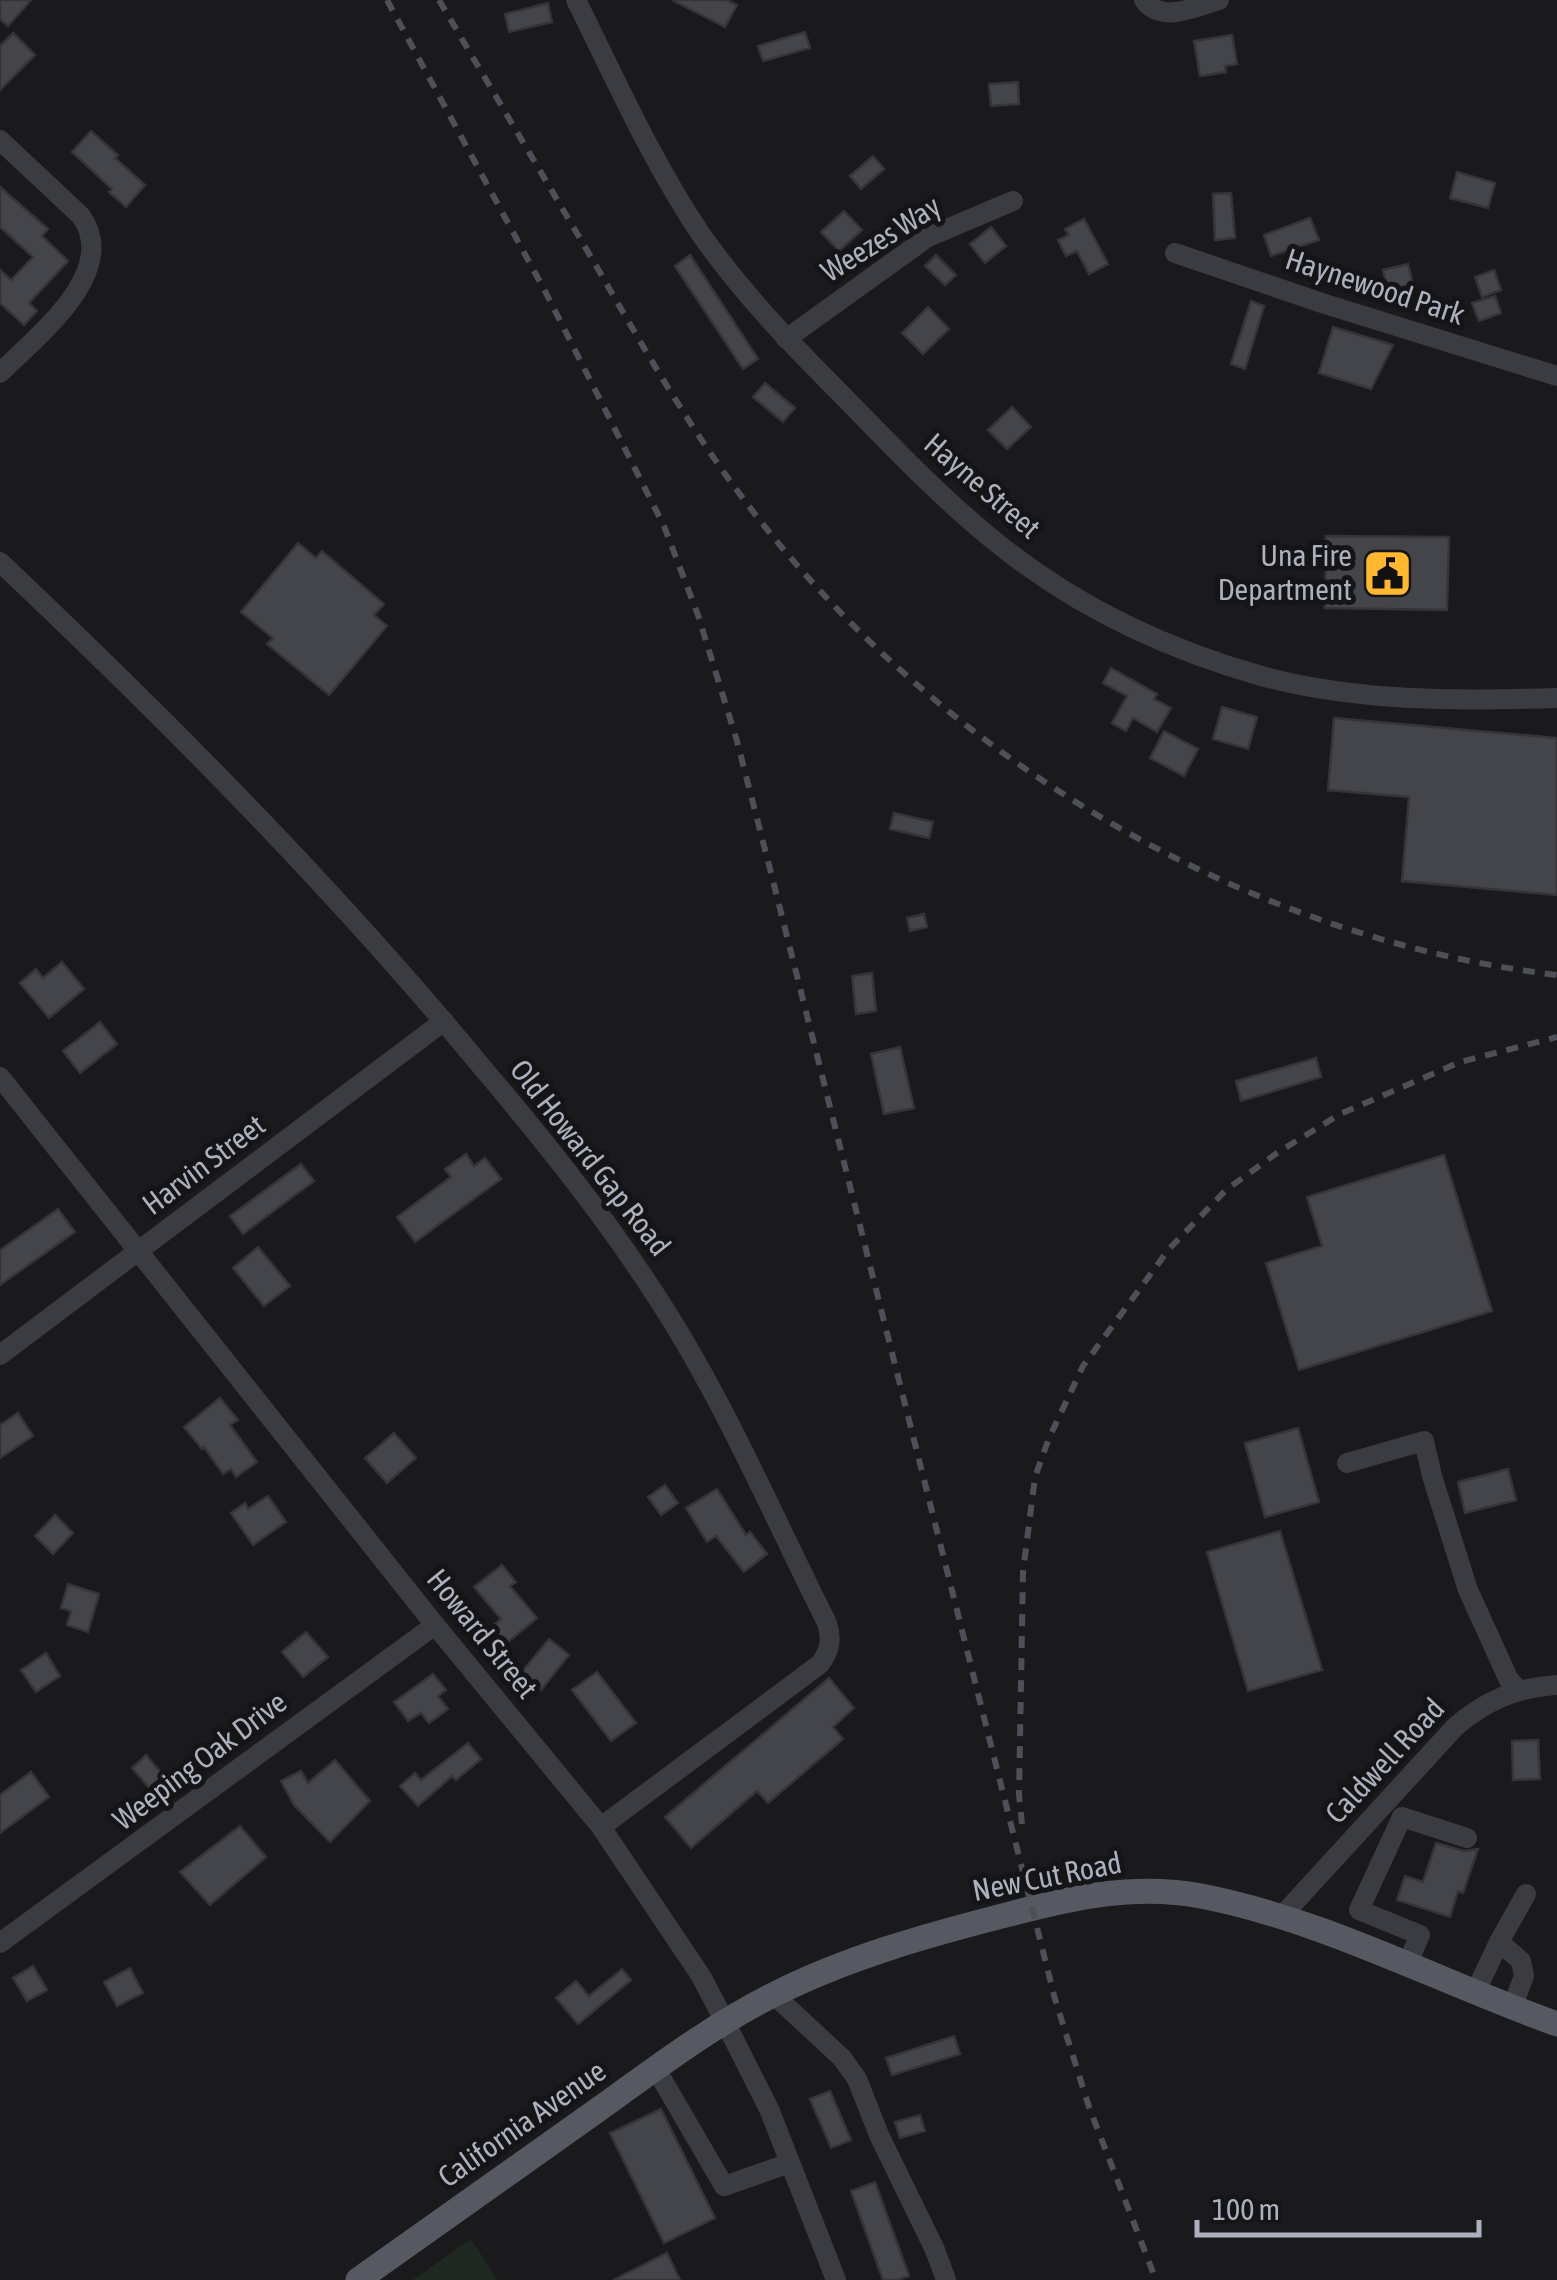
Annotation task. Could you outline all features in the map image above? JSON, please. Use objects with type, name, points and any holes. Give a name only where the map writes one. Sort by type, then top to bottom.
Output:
[{"type":"main road","name":"New Cut Road","points":[[725,2022],[773,1994],[846,1962],[947,1931],[1092,1895],[1127,1891],[1199,1896],[1281,1917],[1557,2024]]},
{"type":"main road","name":"California Avenue","points":[[358,2280],[725,2022]]},
{"type":"street","name":"Hayne Street","points":[[576,0],[671,186],[731,275],[879,434],[969,520],[1032,569],[1128,627],[1267,677],[1335,691],[1404,699],[1557,698]]},
{"type":"street","points":[[1144,0],[1158,13],[1171,13],[1219,0]]},
{"type":"street","points":[[0,140],[81,216],[92,240],[91,262],[77,290],[0,373]]},
{"type":"street","name":"Weezes Way","points":[[786,338],[928,238],[1014,201]]},
{"type":"street","name":"Haynewood Park","points":[[1174,253],[1557,376]]},
{"type":"street","name":"Old Howard Gap Road","points":[[0,562],[285,846],[444,1021],[612,1229],[654,1291],[733,1428],[830,1632],[829,1649],[820,1664],[601,1826]]},
{"type":"street","name":"Harvin Street","points":[[0,1356],[444,1021]]},
{"type":"street","name":"Howard Street","points":[[0,1076],[435,1626],[601,1826],[683,1948],[725,2022],[768,2109],[836,2280]]},
{"type":"street","points":[[1347,1464],[1424,1441],[1468,1590],[1509,1680],[1520,1690]]},
{"type":"street","name":"Weeping Oak Drive","points":[[0,1943],[435,1626]]},
{"type":"street","name":"Caldwell Road","points":[[1281,1917],[1474,1711],[1520,1690],[1557,1686]]},
{"type":"street","points":[[1345,1940],[1402,1817],[1467,1838]]},
{"type":"street","points":[[1356,1835],[1386,1849]]},
{"type":"street","points":[[1475,1993],[1526,1894]]},
{"type":"street","points":[[1359,1910],[1420,1935],[1407,1965]]},
{"type":"street","points":[[1498,1942],[1522,1962],[1524,1976],[1512,2008]]},
{"type":"street","points":[[773,1994],[842,2058],[857,2079],[946,2280]]},
{"type":"street","points":[[656,2069],[724,2186],[790,2163]]},
{"type":"shaded area","points":[[471,2239],[497,2280],[413,2280]]},
{"type":"building","points":[[0,0],[31,0],[8,26],[0,19]]},
{"type":"building","points":[[672,0],[726,0],[737,5],[725,27]]},
{"type":"building","points":[[548,3],[552,22],[509,32],[505,14]]},
{"type":"building","points":[[805,32],[810,48],[763,61],[758,46]]},
{"type":"building","points":[[13,33],[35,55],[0,90],[0,46]]},
{"type":"building","points":[[1232,35],[1237,64],[1225,66],[1226,72],[1200,76],[1194,41]]},
{"type":"building","points":[[1018,82],[1019,104],[991,106],[989,84]]},
{"type":"building","points":[[91,131],[145,185],[126,207],[72,152]]},
{"type":"building","points":[[873,156],[884,169],[861,189],[850,176]]},
{"type":"building","points":[[1457,172],[1495,183],[1488,208],[1450,198]]},
{"type":"building","points":[[0,187],[48,229],[42,236],[68,261],[29,303],[37,311],[24,325],[0,303],[0,270],[11,280],[33,257],[0,227]]},
{"type":"building","points":[[1231,193],[1235,238],[1215,240],[1213,194]]},
{"type":"building","points":[[844,211],[862,230],[839,251],[821,232]]},
{"type":"building","points":[[1310,218],[1319,240],[1271,256],[1264,235]]},
{"type":"building","points":[[1084,219],[1108,264],[1089,274],[1077,251],[1066,256],[1058,240],[1069,235],[1065,229]]},
{"type":"building","points":[[991,227],[1006,246],[985,263],[970,244]]},
{"type":"building","points":[[690,255],[758,359],[743,369],[675,266]]},
{"type":"building","points":[[936,255],[956,275],[945,285],[925,266]]},
{"type":"building","points":[[1408,264],[1414,289],[1389,295],[1383,270]]},
{"type":"building","points":[[1494,270],[1501,290],[1482,297],[1475,277]]},
{"type":"building","points":[[1495,296],[1501,313],[1479,321],[1472,303]]},
{"type":"building","points":[[1251,301],[1264,306],[1245,369],[1231,364]]},
{"type":"building","points":[[928,307],[949,329],[923,354],[902,333]]},
{"type":"building","points":[[1333,327],[1393,345],[1371,389],[1319,373]]},
{"type":"building","points":[[765,383],[795,408],[783,422],[753,397]]},
{"type":"building","points":[[1012,407],[1031,427],[1007,449],[988,430]]},
{"type":"building","name":"Una Fire Department","points":[[1326,536],[1449,537],[1447,610],[1325,608]]},
{"type":"building","points":[[298,543],[316,558],[322,551],[384,604],[374,615],[387,626],[329,695],[267,644],[273,638],[241,612]]},
{"type":"building","points":[[1111,668],[1157,694],[1154,699],[1171,708],[1157,732],[1133,718],[1126,731],[1112,723],[1127,696],[1103,683]]},
{"type":"building","points":[[1222,707],[1257,717],[1248,749],[1213,739]]},
{"type":"building","points":[[1334,718],[1557,738],[1557,895],[1402,881],[1409,797],[1328,790]]},
{"type":"building","points":[[1164,731],[1198,749],[1184,776],[1150,758]]},
{"type":"building","points":[[894,813],[933,822],[929,838],[890,829]]},
{"type":"building","points":[[924,914],[927,927],[910,931],[907,918]]},
{"type":"building","points":[[62,962],[84,989],[49,1018],[20,983],[36,969],[43,978]]},
{"type":"building","points":[[872,973],[876,1011],[856,1014],[852,976]]},
{"type":"building","points":[[100,1022],[117,1044],[80,1073],[63,1051]]},
{"type":"building","points":[[900,1047],[914,1108],[884,1114],[871,1054]]},
{"type":"building","points":[[1316,1058],[1321,1077],[1241,1101],[1236,1081]]},
{"type":"building","points":[[466,1154],[474,1166],[485,1158],[501,1179],[415,1242],[397,1217],[451,1177],[445,1169]]},
{"type":"building","points":[[1444,1155],[1492,1311],[1299,1370],[1266,1263],[1322,1246],[1307,1197]]},
{"type":"building","points":[[301,1164],[314,1181],[243,1234],[230,1216]]},
{"type":"building","points":[[58,1209],[75,1232],[0,1285],[0,1250]]},
{"type":"building","points":[[258,1247],[290,1286],[264,1306],[233,1268]]},
{"type":"building","points":[[220,1398],[238,1420],[230,1425],[257,1462],[236,1477],[231,1469],[223,1474],[184,1427]]},
{"type":"building","points":[[18,1413],[33,1436],[0,1458],[0,1425]]},
{"type":"building","points":[[1298,1428],[1319,1502],[1265,1517],[1245,1443]]},
{"type":"building","points":[[394,1433],[416,1458],[387,1483],[365,1458]]},
{"type":"building","points":[[1508,1469],[1516,1500],[1465,1513],[1458,1482]]},
{"type":"building","points":[[665,1485],[678,1503],[661,1515],[648,1497]]},
{"type":"building","points":[[717,1489],[746,1535],[750,1532],[767,1554],[744,1572],[716,1536],[707,1542],[686,1508]]},
{"type":"building","points":[[268,1496],[286,1522],[253,1545],[231,1513],[245,1503],[248,1509]]},
{"type":"building","points":[[55,1515],[73,1533],[53,1554],[35,1536]]},
{"type":"building","points":[[1280,1531],[1322,1670],[1248,1691],[1207,1552]]},
{"type":"building","points":[[502,1565],[516,1582],[510,1586],[537,1618],[503,1646],[489,1629],[501,1619],[474,1587]]},
{"type":"building","points":[[68,1584],[99,1594],[88,1632],[67,1625],[71,1611],[61,1608]]},
{"type":"building","points":[[306,1632],[328,1657],[303,1677],[282,1652]]},
{"type":"building","points":[[549,1639],[569,1655],[541,1690],[521,1673]]},
{"type":"building","points":[[46,1653],[60,1676],[36,1692],[21,1670]]},
{"type":"building","points":[[597,1672],[636,1723],[611,1741],[572,1690]]},
{"type":"building","points":[[433,1674],[446,1690],[438,1696],[448,1709],[429,1723],[421,1713],[408,1721],[394,1702]]},
{"type":"building","points":[[829,1678],[854,1708],[833,1727],[843,1739],[768,1803],[757,1791],[691,1848],[665,1817]]},
{"type":"building","points":[[1538,1740],[1540,1779],[1513,1780],[1512,1741]]},
{"type":"building","points":[[468,1743],[481,1759],[456,1780],[452,1776],[418,1806],[400,1786],[415,1773],[421,1780]]},
{"type":"building","points":[[146,1755],[177,1791],[163,1804],[132,1768]]},
{"type":"building","points":[[335,1760],[370,1801],[330,1842],[294,1805],[281,1781],[301,1771],[308,1783]]},
{"type":"building","points":[[31,1772],[49,1797],[0,1833],[0,1795]]},
{"type":"building","points":[[240,1826],[266,1857],[210,1905],[180,1872]]},
{"type":"building","points":[[1436,1843],[1464,1851],[1478,1849],[1450,1917],[1397,1900],[1405,1876],[1423,1882]]},
{"type":"building","points":[[33,1966],[47,1990],[27,2001],[13,1978]]},
{"type":"building","points":[[130,1968],[143,1993],[117,2006],[104,1982]]},
{"type":"building","points":[[622,1969],[631,1980],[578,2024],[556,1998],[576,1981],[589,1996]]},
{"type":"building","points":[[954,2036],[960,2054],[892,2075],[886,2058]]},
{"type":"building","points":[[830,2091],[851,2140],[831,2148],[810,2099]]},
{"type":"building","points":[[661,2109],[715,2218],[664,2243],[610,2133]]},
{"type":"building","points":[[920,2115],[925,2131],[900,2138],[895,2122]]},
{"type":"building","points":[[875,2182],[909,2276],[897,2280],[883,2280],[851,2191]]},
{"type":"building","points":[[667,2253],[680,2280],[613,2280]]},
{"type":"railway","points":[[387,0],[546,293],[664,526],[698,615],[737,741],[1055,1999],[1089,2107],[1156,2280]]},
{"type":"railway","points":[[439,0],[648,355],[720,466],[816,586],[902,672],[997,749],[1100,816],[1208,874],[1321,920],[1438,954],[1557,975]]},
{"type":"railway","points":[[1022,1824],[1019,1794],[1023,1572],[1035,1477],[1083,1366],[1169,1249],[1226,1190],[1277,1153],[1340,1114],[1460,1062],[1557,1037]]},
{"type":"place","name":"Una Fire Department","points":[[1387,573]]}]
